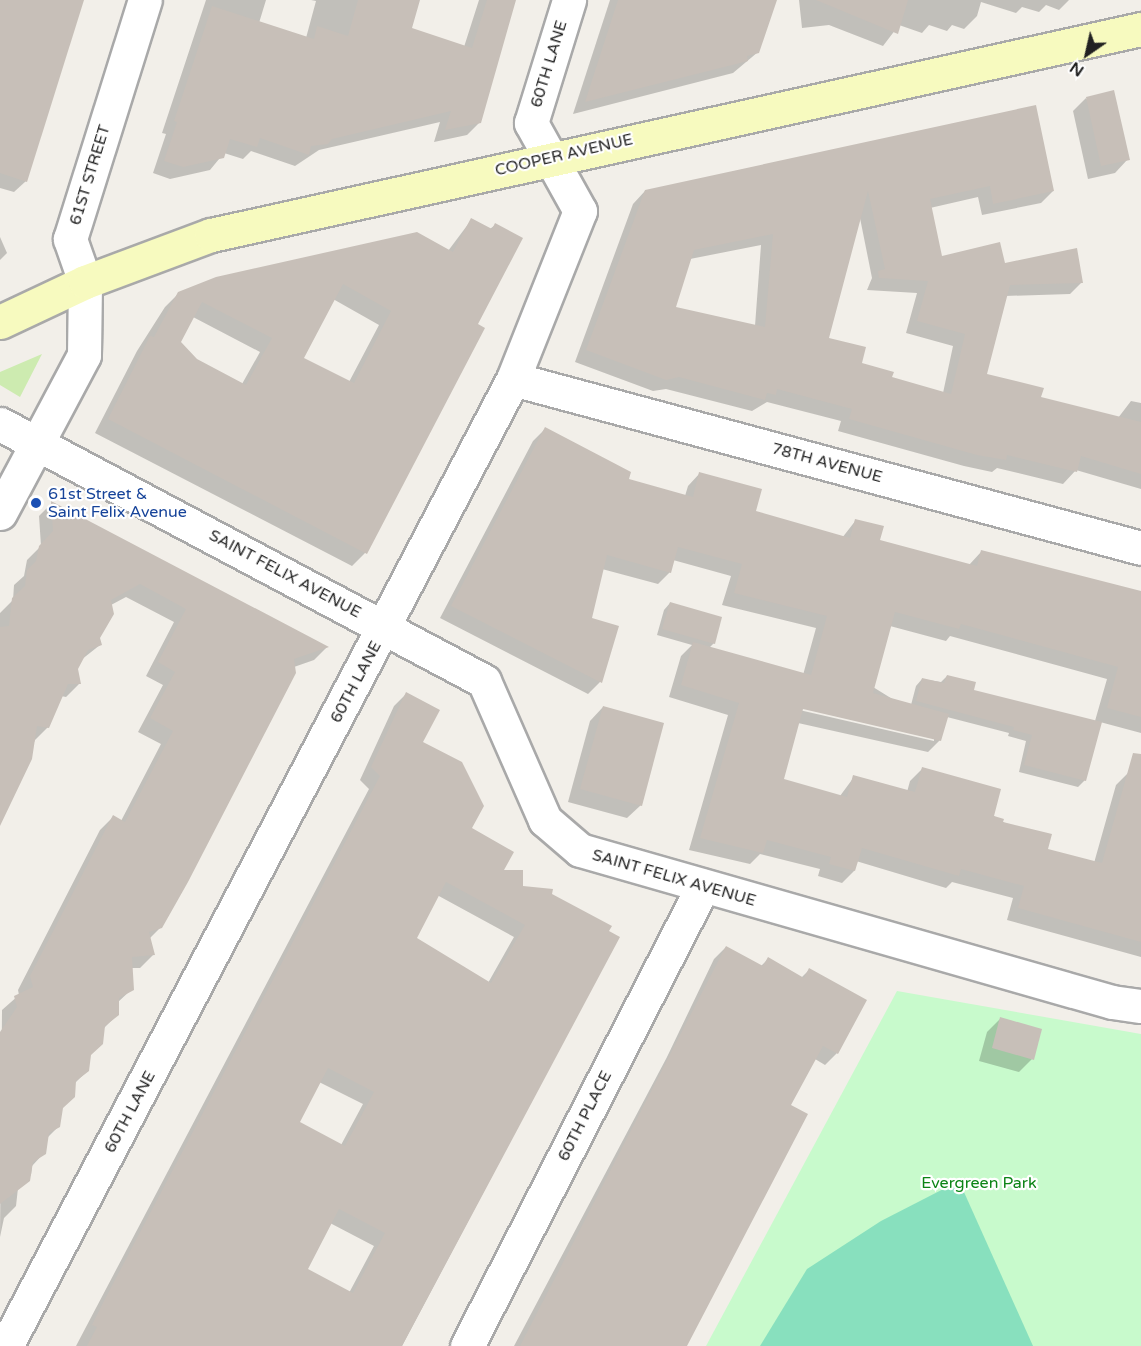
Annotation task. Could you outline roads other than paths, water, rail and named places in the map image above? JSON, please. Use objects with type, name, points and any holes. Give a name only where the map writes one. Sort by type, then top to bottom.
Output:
[{"type":"main road","name":"COOPER AVENUE","points":[[0,322],[85,282],[211,235],[1141,29]]},
{"type":"street","name":"61ST STREET","points":[[0,513],[84,355],[85,282],[70,238],[145,0]]},
{"type":"street","name":"60TH LANE","points":[[6,1346],[386,627],[513,379],[580,211],[531,123],[569,0]]},
{"type":"street","name":"78TH AVENUE","points":[[513,379],[1141,548]]},
{"type":"street","name":"SAINT FELIX AVENUE","points":[[0,424],[484,681],[544,820],[580,850],[1112,1002],[1141,1006]]},
{"type":"street","name":"60TH PLACE","points":[[467,1346],[703,886]]},
{"type":"place","name":"61st Street & Saint Felix Avenue","points":[[36,503]]},
{"type":"park label","name":"Evergreen Park","points":[[979,1183]]}]
